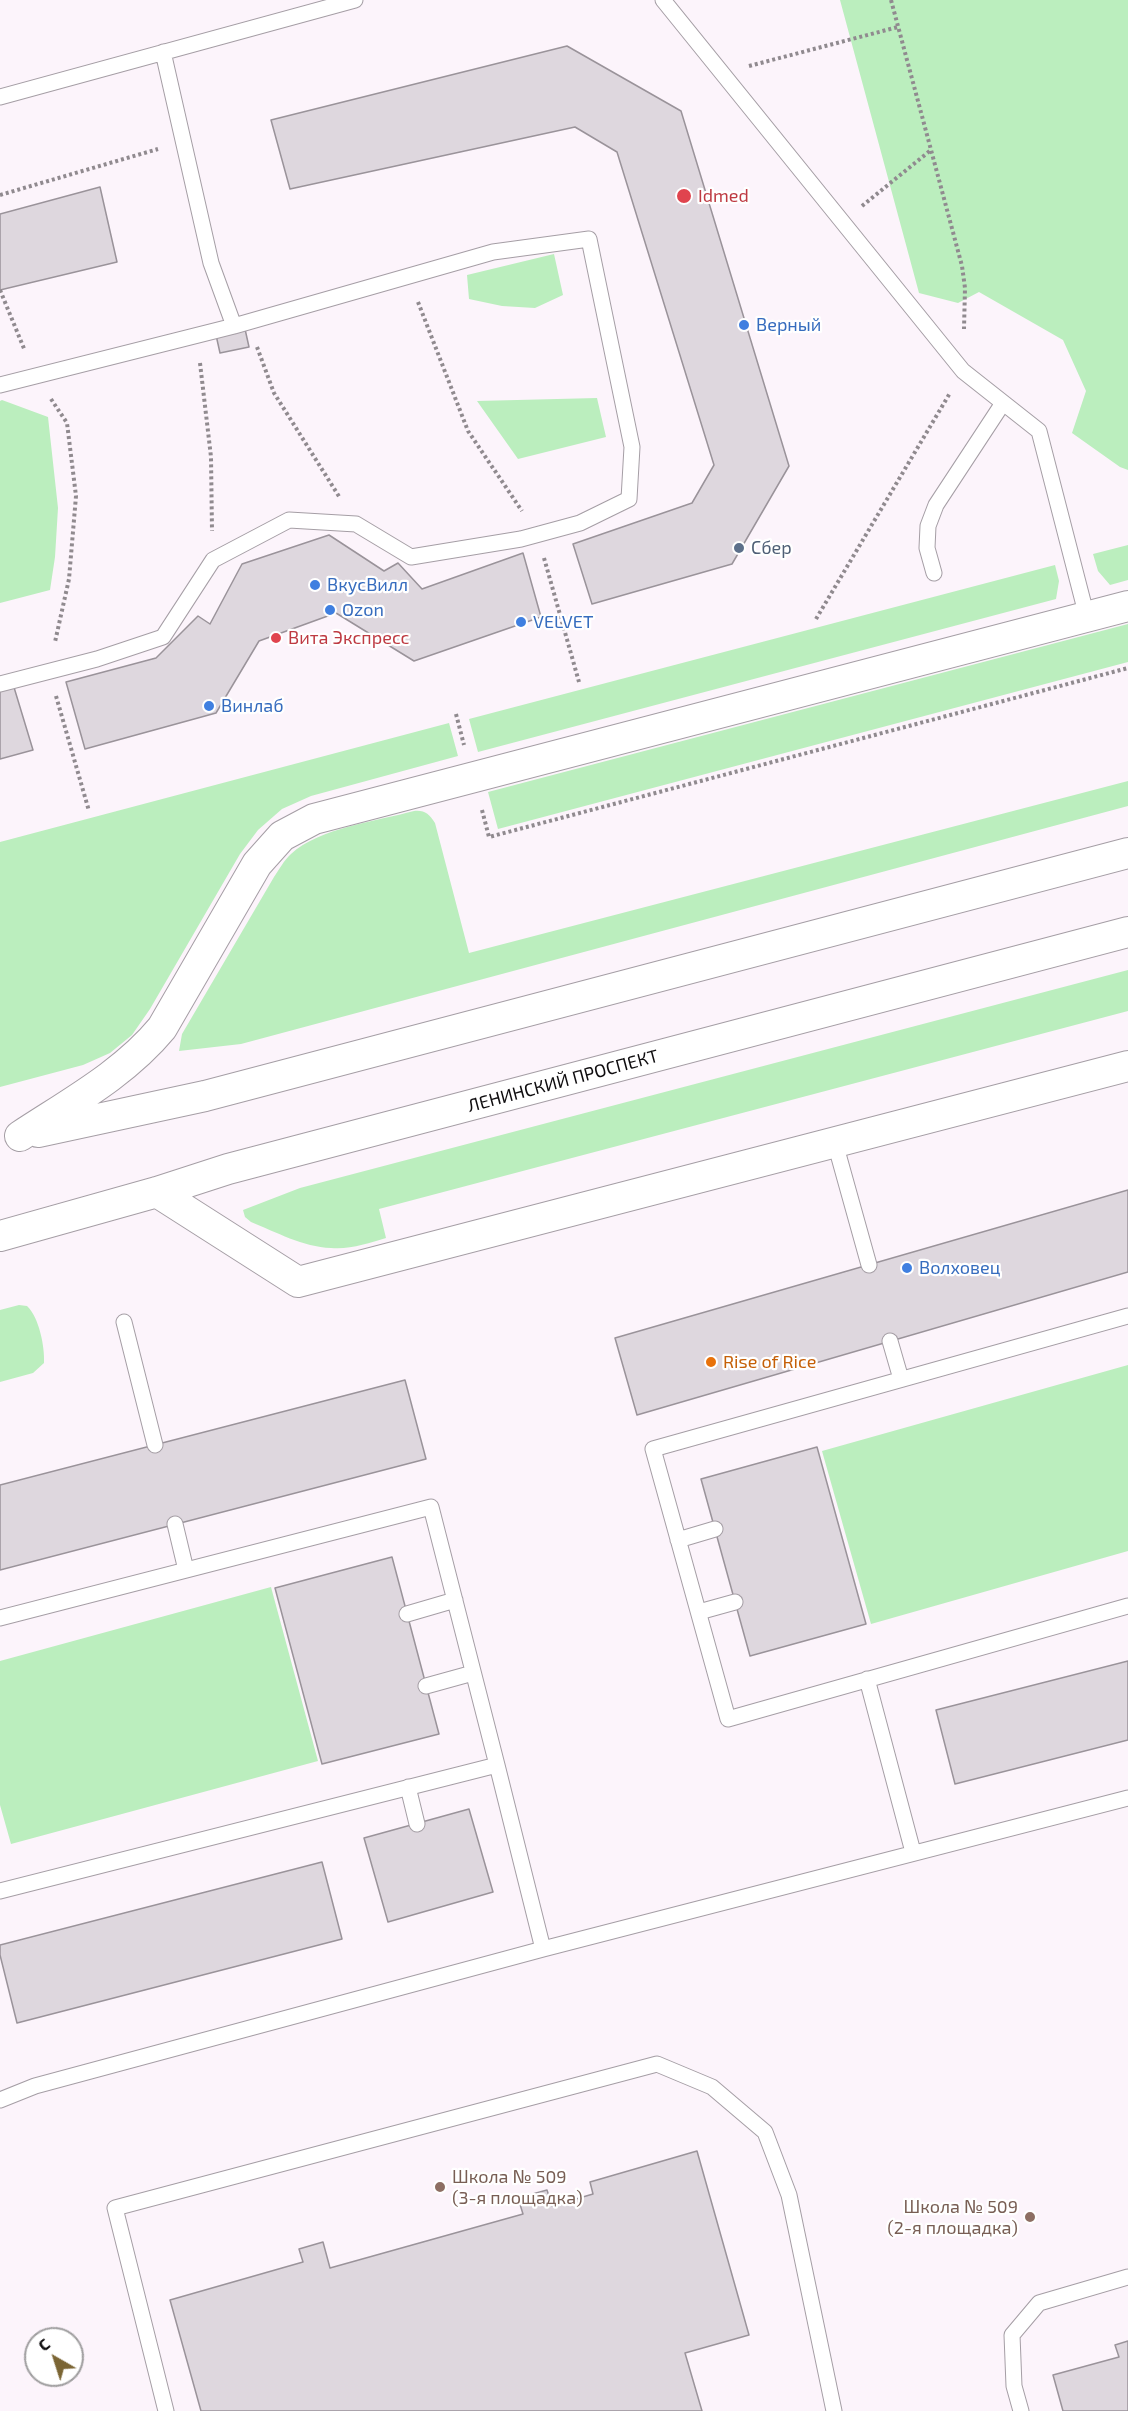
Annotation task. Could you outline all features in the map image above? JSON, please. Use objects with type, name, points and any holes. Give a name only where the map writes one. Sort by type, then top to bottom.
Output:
[{"type":"street","points":[[10,1138],[123,1067],[144,1050],[162,1028],[257,864],[282,836],[314,819],[1128,606]]},
{"type":"street","points":[[10,1138],[205,1096],[1128,853]]},
{"type":"street","name":"ЛЕНИНСКИЙ ПРОСПЕКТ","points":[[0,1236],[157,1192],[228,1169],[1128,932]]},
{"type":"street","points":[[157,1192],[298,1282],[1128,1066]]},
{"type":"lane","points":[[0,96],[354,0]]},
{"type":"lane","points":[[663,0],[963,371],[1039,431],[1087,617]]},
{"type":"lane","points":[[163,52],[211,262],[241,324]]},
{"type":"lane","points":[[0,386],[241,324],[493,252],[589,239],[632,447],[629,499],[580,523],[521,539],[411,557],[356,524],[289,520],[213,560],[163,637],[97,659],[0,684]]},
{"type":"lane","points":[[934,573],[927,548],[928,526],[936,506],[1003,403]]},
{"type":"lane","points":[[835,1143],[869,1264]]},
{"type":"lane","points":[[1128,1316],[653,1449],[728,1719],[1128,1606]]},
{"type":"lane","points":[[124,1322],[155,1445]]},
{"type":"lane","points":[[890,1341],[901,1379]]},
{"type":"lane","points":[[0,1618],[431,1507],[543,1948]]},
{"type":"lane","points":[[175,1524],[186,1570]]},
{"type":"lane","points":[[678,1539],[715,1529]]},
{"type":"lane","points":[[407,1614],[455,1600]]},
{"type":"lane","points":[[699,1612],[735,1602]]},
{"type":"lane","points":[[426,1686],[473,1673]]},
{"type":"lane","points":[[867,1679],[913,1852]]},
{"type":"lane","points":[[0,1891],[497,1765]]},
{"type":"lane","points":[[408,1787],[417,1824]]},
{"type":"lane","points":[[0,2100],[35,2086],[543,1948],[1128,1798]]},
{"type":"lane","points":[[166,2411],[114,2208],[657,2064],[712,2087],[765,2132],[789,2195],[834,2411]]},
{"type":"lane","points":[[1021,2411],[1014,2386],[1012,2335],[1039,2303],[1128,2277]]},
{"type":"path","points":[[816,619],[963,371],[965,288],[962,267],[891,0]]},
{"type":"path","points":[[722,74],[898,27]]},
{"type":"path","points":[[0,195],[182,142]]},
{"type":"path","points":[[842,222],[931,150]]},
{"type":"path","points":[[0,290],[28,359]]},
{"type":"path","points":[[416,294],[468,431],[523,512]]},
{"type":"path","points":[[241,324],[274,393],[356,524]]},
{"type":"path","points":[[197,335],[211,457],[213,560]]},
{"type":"path","points":[[49,397],[67,423],[76,496],[69,579],[54,646]]},
{"type":"path","points":[[543,552],[579,682]]},
{"type":"path","points":[[456,714],[489,837],[1128,668]]},
{"type":"path","points":[[55,692],[89,811]]},
{"type":"green space","points":[[840,0],[1128,0],[1128,470],[1120,467],[1072,433],[1086,391],[1063,340],[979,292],[958,303],[919,293]]},
{"type":"green space","points":[[554,254],[563,295],[535,308],[502,306],[469,299],[467,275]]},
{"type":"green space","points":[[597,398],[606,437],[518,459],[477,401]]},
{"type":"green space","points":[[0,401],[48,417],[58,508],[50,590],[0,603]]},
{"type":"green space","points":[[1128,545],[1128,580],[1110,585],[1098,571],[1093,554]]},
{"type":"green space","points":[[1055,565],[1059,581],[1056,599],[478,752],[469,719]]},
{"type":"green space","points":[[1128,624],[1128,662],[498,829],[488,792]]},
{"type":"green space","points":[[449,723],[458,756],[311,796],[282,809],[258,830],[240,854],[150,1009],[132,1035],[110,1053],[83,1065],[0,1087],[0,842]]},
{"type":"green space","points":[[1128,781],[1128,806],[241,1044],[179,1051],[182,1034],[284,862],[303,845],[349,826],[414,811],[424,812],[431,817],[435,823],[469,953]]},
{"type":"green space","points":[[1128,970],[1128,1011],[379,1209],[386,1238],[366,1244],[338,1248],[310,1245],[251,1222],[245,1217],[243,1210],[300,1188]]},
{"type":"green space","points":[[19,1305],[27,1306],[35,1317],[42,1341],[44,1363],[33,1373],[0,1382],[0,1310]]},
{"type":"green space","points":[[1128,1365],[1128,1551],[871,1624],[822,1451]]},
{"type":"green space","points":[[271,1587],[318,1761],[11,1844],[0,1805],[0,1661]]},
{"type":"building","points":[[567,46],[681,111],[789,466],[732,564],[592,604],[573,544],[692,503],[714,465],[617,152],[575,127],[290,189],[271,120]]},
{"type":"building","points":[[100,187],[117,262],[0,290],[0,214]]},
{"type":"building","points":[[245,329],[249,347],[220,353],[216,335]]},
{"type":"building","points":[[329,535],[384,571],[398,563],[422,589],[523,553],[541,617],[414,661],[336,613],[259,641],[216,713],[85,749],[66,682],[156,658],[198,616],[210,624],[242,564]]},
{"type":"building","points":[[13,684],[33,750],[0,759],[0,688]]},
{"type":"building","points":[[1128,1190],[1128,1272],[637,1415],[615,1338]]},
{"type":"building","points":[[405,1380],[426,1459],[0,1570],[0,1485]]},
{"type":"building","points":[[817,1447],[866,1624],[750,1656],[701,1479]]},
{"type":"building","points":[[392,1557],[439,1734],[322,1764],[275,1588]]},
{"type":"building","points":[[1128,1661],[1128,1740],[955,1784],[936,1710]]},
{"type":"building","points":[[469,1809],[493,1892],[388,1922],[364,1838]]},
{"type":"building","points":[[322,1862],[342,1939],[17,2023],[0,1955],[0,1945]]},
{"type":"building","points":[[697,2151],[749,2335],[685,2353],[702,2411],[201,2411],[170,2300],[303,2262],[299,2249],[323,2242],[330,2268],[523,2214],[518,2198],[547,2190],[552,2206],[593,2194],[590,2182]]},
{"type":"building","points":[[1128,2341],[1128,2411],[1063,2411],[1053,2375],[1119,2357],[1115,2345]]},
{"type":"place","name":"Idmed","points":[[684,196]]},
{"type":"place","name":"Верный","points":[[744,325]]},
{"type":"place","name":"Сбер","points":[[739,548]]},
{"type":"place","name":"ВкусВилл","points":[[315,585]]},
{"type":"place","name":"Ozon","points":[[330,610]]},
{"type":"place","name":"VELVET","points":[[521,622]]},
{"type":"place","name":"Вита Экспресс","points":[[276,638]]},
{"type":"place","name":"Винлаб","points":[[209,706]]},
{"type":"place","name":"Волховец","points":[[907,1268]]},
{"type":"place","name":"Rise of Rice","points":[[711,1362]]},
{"type":"place","name":"Школа № 509 (3-я площадка)","points":[[440,2187]]},
{"type":"place","name":"Школа № 509 (2-я площадка)","points":[[1030,2217]]}]
